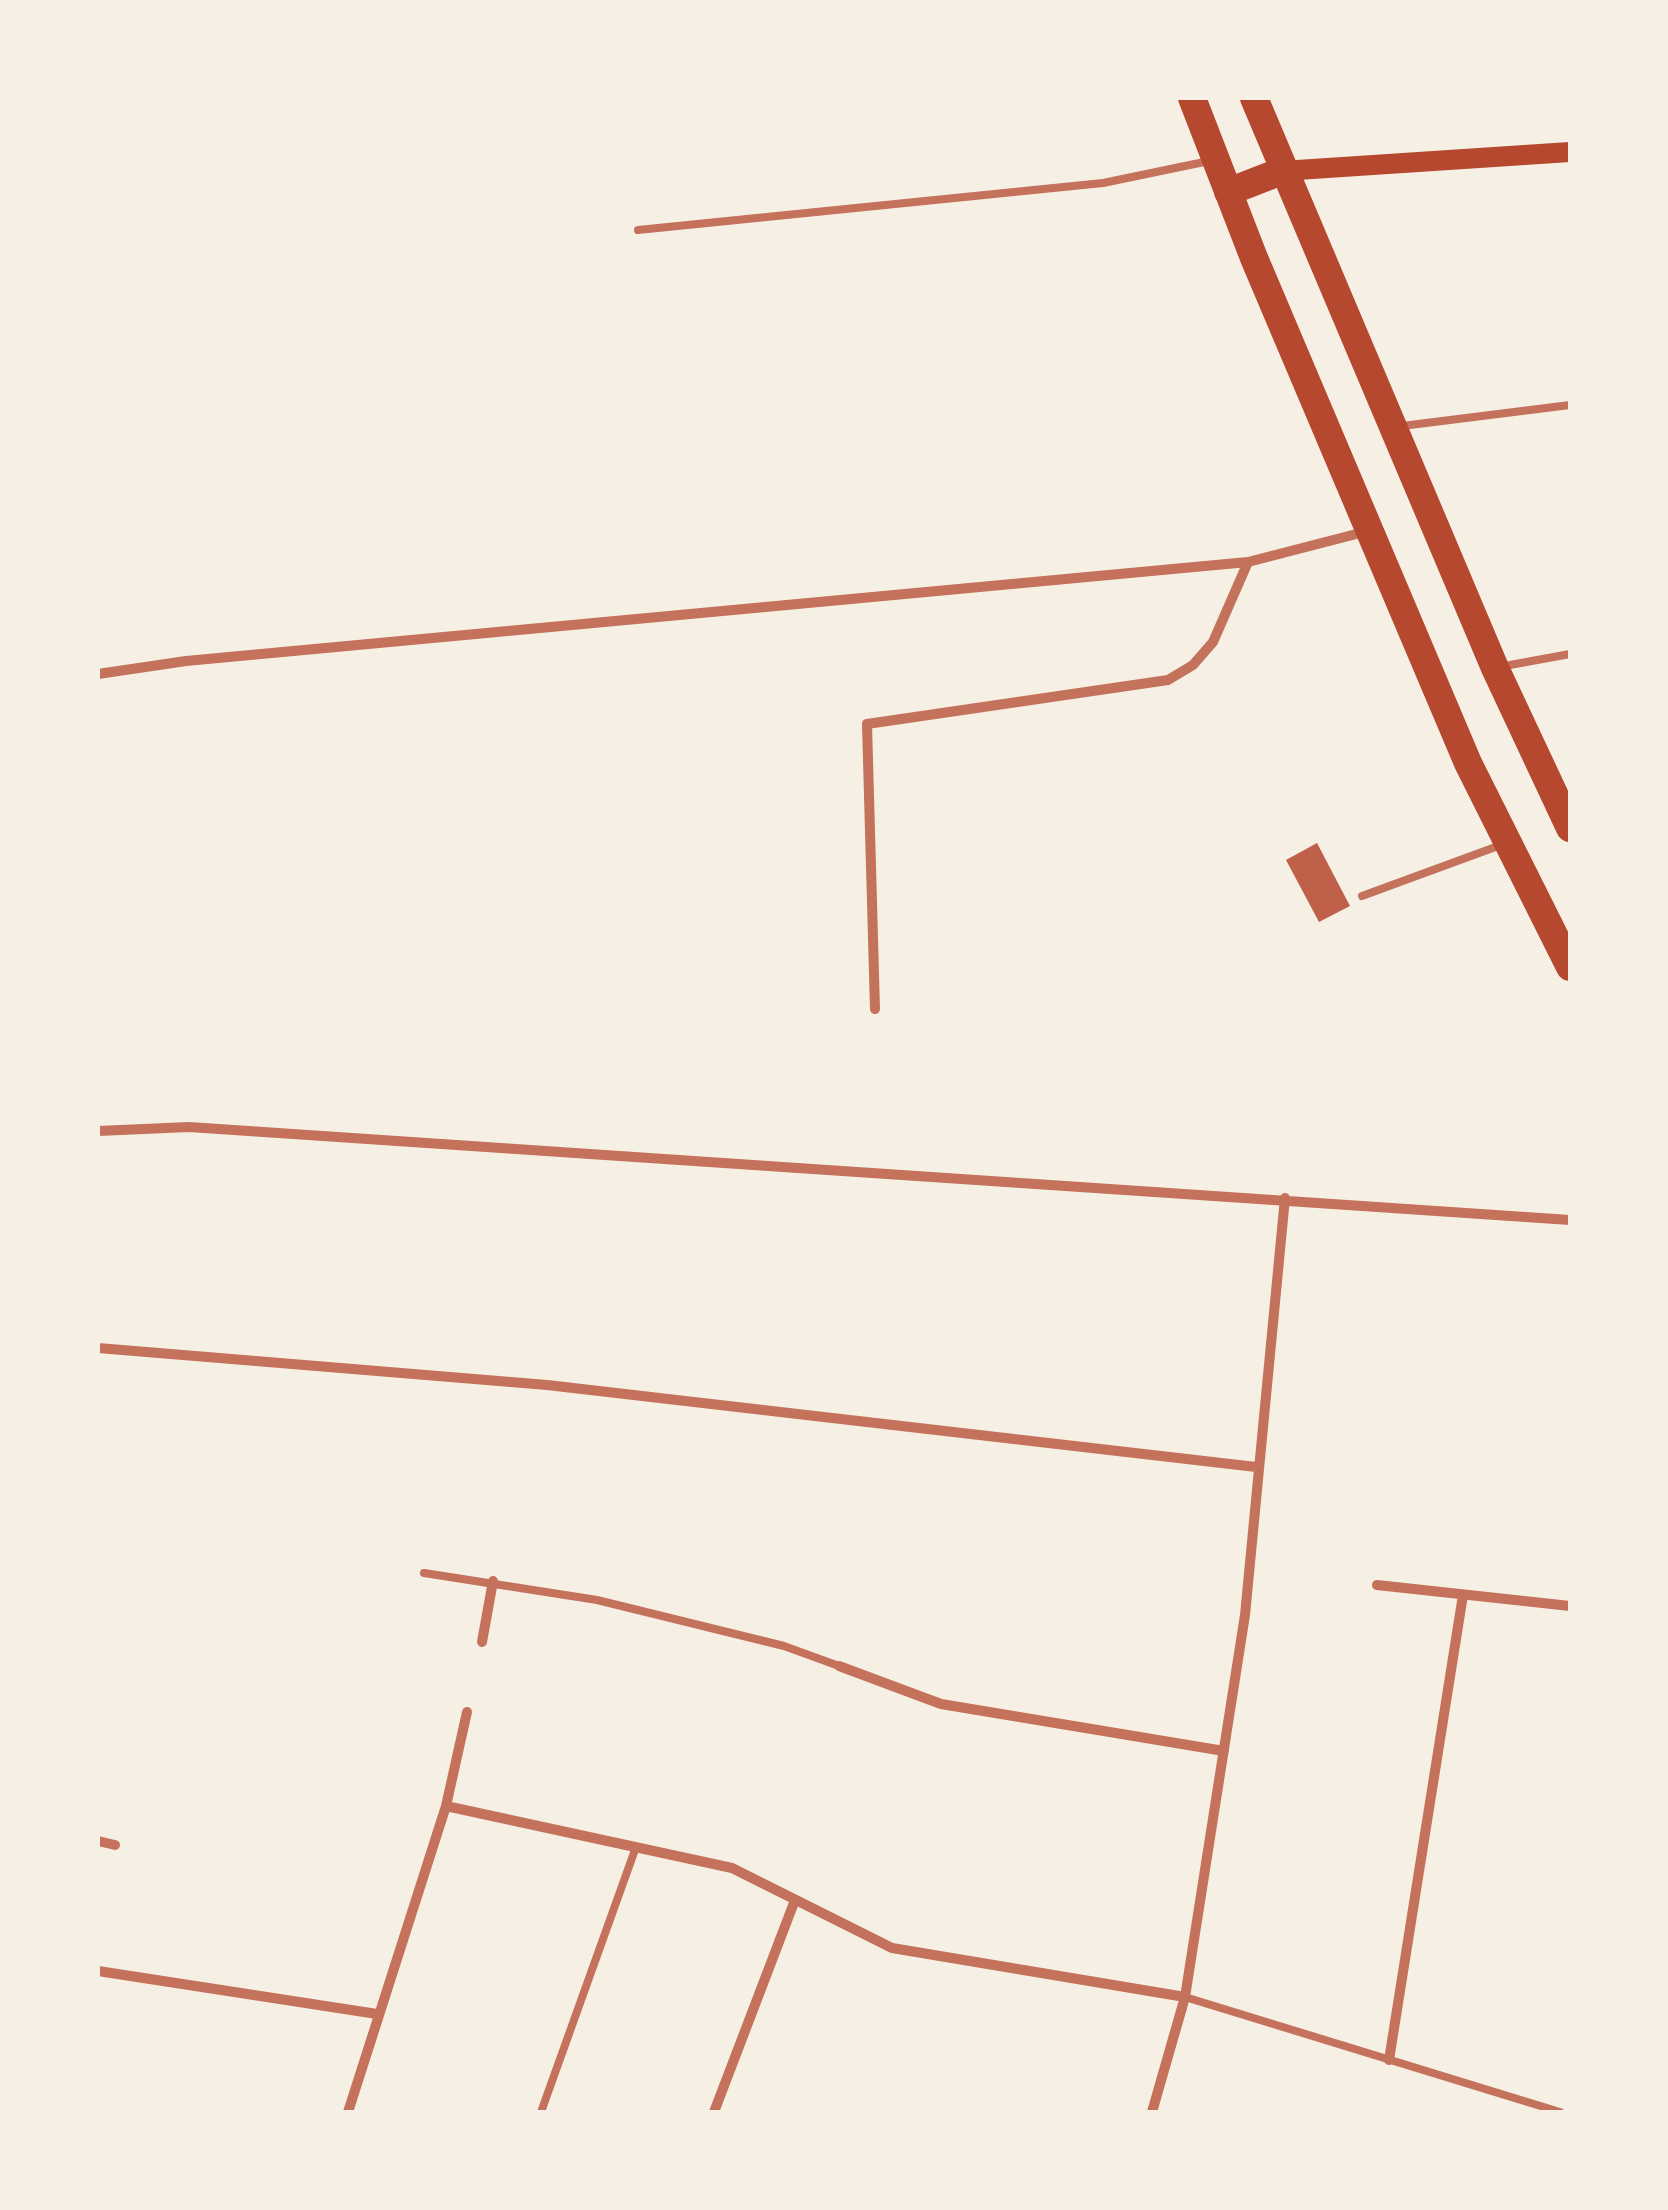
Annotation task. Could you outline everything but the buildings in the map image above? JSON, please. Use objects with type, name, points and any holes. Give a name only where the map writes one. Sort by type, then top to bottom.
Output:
[{"type":"highway","points":[[1192,98],[1369,530],[1505,843],[1570,966]]},
{"type":"highway","points":[[1254,98],[1495,668],[1570,828]]},
{"type":"highway","points":[[1228,192],[1282,171]]},
{"type":"main road","points":[[1282,171],[1570,152]]},
{"type":"street","points":[[98,674],[186,661],[1248,562],[1369,530]]},
{"type":"street","points":[[875,1010],[866,724],[1168,680],[1193,665],[1213,642],[1248,562]]},
{"type":"street","points":[[98,1131],[189,1127],[1570,1220]]},
{"type":"street","points":[[1152,2112],[1186,1997],[1245,1615],[1256,1467],[1285,1198]]},
{"type":"street","points":[[98,1348],[548,1385],[1256,1467]]},
{"type":"street","points":[[482,1642],[494,1581]]},
{"type":"street","points":[[1377,1586],[1570,1606]]},
{"type":"street","points":[[1389,2060],[1463,1595]]},
{"type":"street","points":[[839,1666],[941,1704],[1224,1751]]},
{"type":"street","points":[[348,2112],[446,1806],[468,1712]]},
{"type":"street","points":[[446,1806],[732,1868],[892,1948],[1186,1997]]},
{"type":"street","points":[[98,1842],[115,1845]]},
{"type":"street","points":[[714,2112],[795,1900]]},
{"type":"street","points":[[98,1971],[377,2014]]},
{"type":"lane","points":[[638,230],[1102,183],[1215,160]]},
{"type":"lane","points":[[1392,428],[1570,404]]},
{"type":"lane","points":[[1495,668],[1570,654]]},
{"type":"lane","points":[[1362,896],[1505,843]]},
{"type":"lane","points":[[424,1573],[494,1581],[688,1621],[839,1666]]},
{"type":"lane","points":[[541,2112],[636,1847]]},
{"type":"lane","points":[[1186,1997],[1560,2112]]}]
